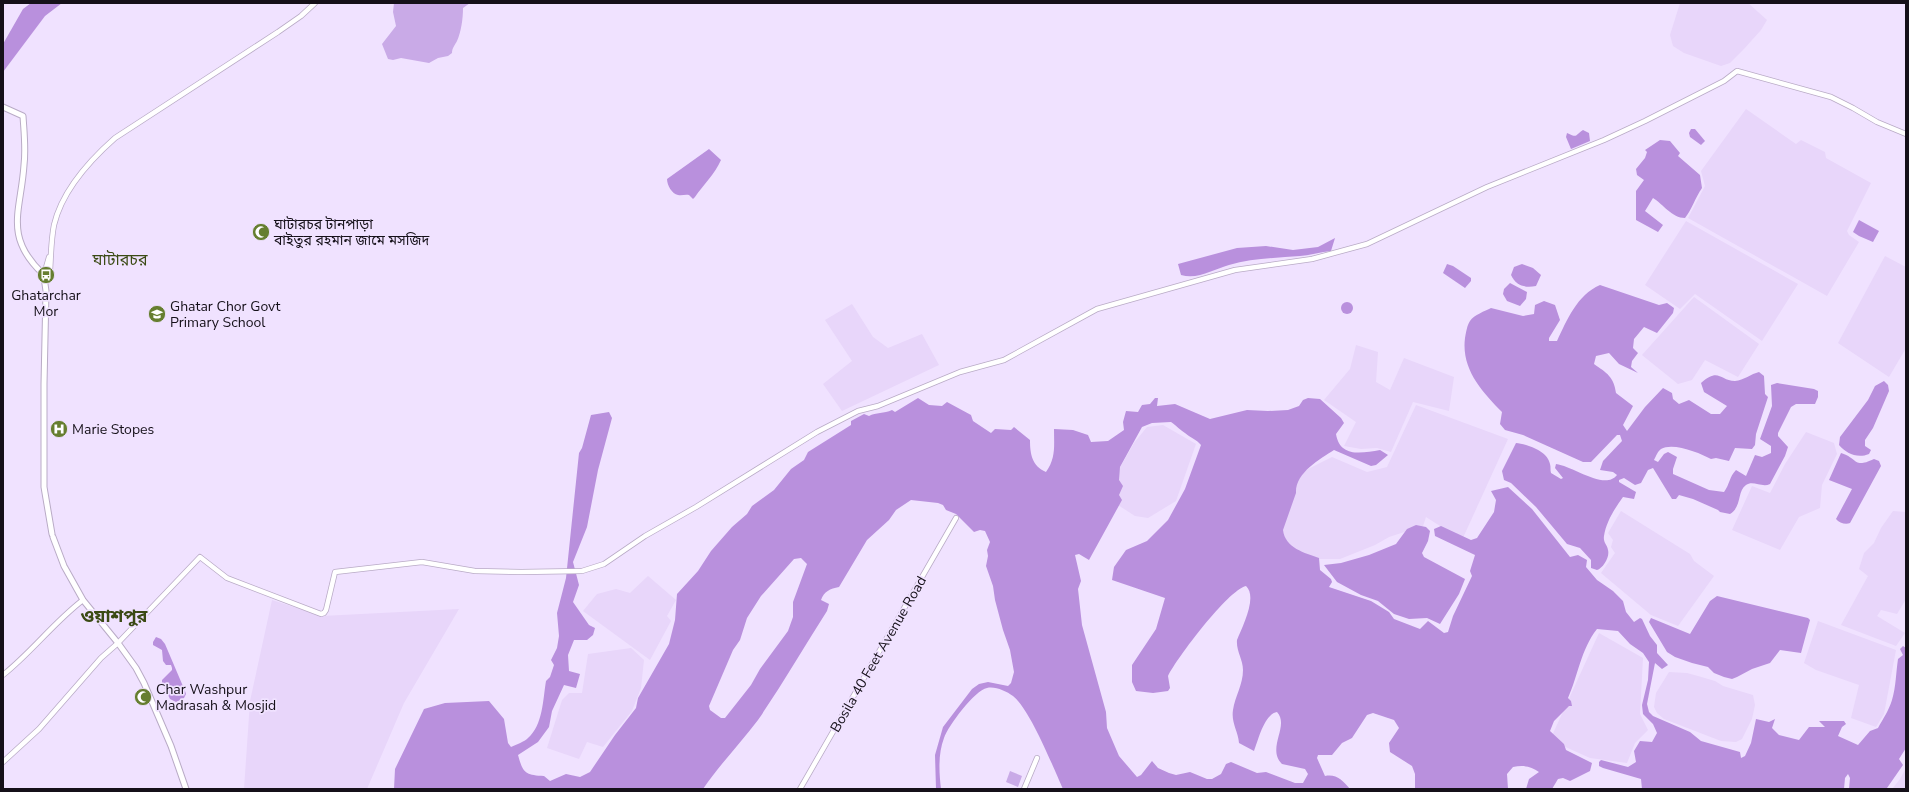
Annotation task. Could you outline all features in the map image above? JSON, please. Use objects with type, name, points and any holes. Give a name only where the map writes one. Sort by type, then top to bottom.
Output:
[{"type":"main road","points":[[3,107],[23,116],[24,164],[16,227],[22,247],[31,262],[46,274],[44,487],[53,535],[64,566],[83,600],[118,643],[144,682],[163,727],[186,789]]},
{"type":"street","points":[[46,274],[52,248],[55,224],[59,212],[83,170],[115,138],[301,16],[315,3]]},
{"type":"street","points":[[3,762],[39,729],[101,658],[118,643],[200,557],[227,578],[321,614],[326,610],[335,572],[422,562],[475,571],[582,571],[604,564],[646,536],[696,507],[817,432],[858,411],[878,406],[960,372],[1004,360],[1097,309],[1235,270],[1312,259],[1367,244],[1487,187],[1604,140],[1724,81],[1737,71],[1831,98],[1853,108],[1876,122],[1906,134]]},
{"type":"street","name":"Bosila 40 Feet Avenue Road","points":[[800,789],[956,518]]},
{"type":"street","points":[[3,675],[17,664],[67,612],[83,600]]},
{"type":"street","points":[[1024,789],[1037,758]]},
{"type":"shaded area","points":[[31,3],[62,3],[45,16],[3,72],[3,44],[23,9]]},
{"type":"shaded area","points":[[394,3],[470,3],[463,8],[461,30],[452,53],[429,63],[401,58],[393,60],[388,59],[382,44],[396,26],[393,12]]},
{"type":"shaded area","points":[[1680,3],[1748,3],[1767,20],[1761,30],[1730,63],[1721,66],[1684,53],[1673,46],[1670,35]]},
{"type":"shaded area","points":[[1746,109],[1796,144],[1801,140],[1825,152],[1826,158],[1871,183],[1847,231],[1849,235],[1859,242],[1827,296],[1688,218],[1705,186],[1701,171]]},
{"type":"shaded area","points":[[1691,129],[1695,129],[1705,141],[1701,145],[1690,137],[1689,133]]},
{"type":"shaded area","points":[[1583,130],[1589,133],[1590,141],[1571,149],[1566,137],[1567,133],[1576,136]]},
{"type":"shaded area","points":[[1660,140],[1670,141],[1680,153],[1678,156],[1700,175],[1702,188],[1685,218],[1676,216],[1653,198],[1645,211],[1663,225],[1658,232],[1636,220],[1636,191],[1644,180],[1637,175],[1636,169],[1645,158],[1647,152],[1645,150]]},
{"type":"shaded area","points":[[709,149],[721,160],[712,175],[695,197],[693,199],[689,195],[679,195],[674,193],[669,186],[667,179]]},
{"type":"shaded area","points":[[1859,220],[1879,231],[1873,242],[1853,232]]},
{"type":"shaded area","points":[[1686,221],[1798,284],[1762,341],[1695,294],[1680,309],[1645,285]]},
{"type":"shaded area","points":[[1335,238],[1331,251],[1304,256],[1247,261],[1194,276],[1181,275],[1178,264],[1237,248],[1266,246],[1293,250],[1318,247]]},
{"type":"shaded area","points":[[1885,256],[1906,267],[1906,348],[1889,377],[1838,343]]},
{"type":"shaded area","points":[[1447,264],[1453,266],[1471,278],[1471,281],[1465,288],[1443,273]]},
{"type":"shaded area","points":[[1522,264],[1533,268],[1541,275],[1536,286],[1528,287],[1521,285],[1513,279],[1511,275],[1514,267]]},
{"type":"shaded area","points":[[1510,283],[1527,292],[1526,299],[1520,306],[1507,301],[1503,294],[1504,289]]},
{"type":"shaded area","points":[[1600,285],[1659,305],[1667,303],[1674,308],[1673,313],[1657,333],[1644,327],[1634,339],[1633,348],[1638,353],[1632,361],[1631,367],[1638,373],[1619,364],[1609,353],[1596,356],[1594,364],[1612,379],[1616,393],[1633,406],[1623,425],[1627,431],[1645,407],[1663,388],[1672,393],[1673,399],[1679,404],[1689,400],[1711,414],[1720,414],[1727,406],[1704,392],[1701,383],[1707,378],[1716,375],[1735,381],[1759,372],[1764,376],[1765,394],[1768,397],[1756,434],[1755,445],[1752,449],[1735,448],[1729,461],[1716,458],[1711,459],[1686,449],[1666,447],[1658,452],[1654,460],[1658,462],[1664,454],[1668,452],[1677,457],[1673,474],[1709,490],[1724,492],[1736,470],[1746,476],[1755,455],[1762,457],[1771,453],[1771,446],[1760,439],[1772,406],[1771,385],[1777,383],[1814,389],[1818,391],[1818,397],[1815,404],[1796,404],[1791,407],[1778,433],[1778,436],[1788,447],[1785,456],[1770,484],[1764,485],[1752,483],[1746,485],[1741,491],[1734,511],[1730,514],[1720,512],[1693,499],[1679,495],[1676,499],[1672,499],[1653,468],[1648,470],[1641,483],[1635,485],[1624,478],[1619,480],[1619,482],[1636,492],[1634,499],[1623,497],[1611,515],[1604,536],[1608,556],[1604,565],[1597,570],[1591,568],[1591,560],[1580,548],[1567,544],[1536,507],[1511,483],[1504,480],[1502,471],[1516,443],[1536,449],[1545,455],[1550,465],[1551,473],[1561,479],[1563,478],[1555,468],[1556,464],[1597,479],[1612,479],[1617,475],[1613,472],[1600,470],[1603,461],[1622,441],[1620,435],[1617,435],[1591,462],[1583,462],[1523,435],[1505,430],[1500,424],[1502,412],[1480,388],[1470,370],[1466,360],[1465,338],[1470,321],[1477,315],[1491,308],[1523,316],[1534,314],[1535,305],[1544,301],[1555,305],[1560,320],[1549,338],[1549,341],[1557,341],[1569,317],[1579,302],[1592,289]]},
{"type":"shaded area","points":[[1694,297],[1759,344],[1738,377],[1705,360],[1692,380],[1678,384],[1642,355]]},
{"type":"shaded area","points":[[1347,302],[1351,304],[1353,308],[1351,312],[1347,314],[1343,312],[1341,308],[1343,304]]},
{"type":"shaded area","points":[[852,304],[873,337],[888,348],[922,334],[939,365],[842,411],[823,384],[852,361],[825,320]]},
{"type":"shaded area","points":[[1356,345],[1378,352],[1376,382],[1390,390],[1404,358],[1454,377],[1449,411],[1413,402],[1391,452],[1377,448],[1361,449],[1344,446],[1356,422],[1324,400],[1350,369]]},
{"type":"shaded area","points":[[1884,381],[1888,385],[1889,391],[1873,428],[1865,440],[1865,446],[1871,450],[1869,454],[1860,456],[1848,453],[1839,445],[1840,437],[1868,400],[1875,386]]},
{"type":"shaded area","points":[[918,398],[929,405],[942,406],[947,402],[971,415],[973,421],[991,433],[995,429],[1011,430],[1014,427],[1030,440],[1031,455],[1035,463],[1046,472],[1053,457],[1054,429],[1073,430],[1088,435],[1091,442],[1108,441],[1124,430],[1123,422],[1126,411],[1138,412],[1142,405],[1150,404],[1155,398],[1158,398],[1157,406],[1175,404],[1210,419],[1247,410],[1288,410],[1299,406],[1303,400],[1308,398],[1320,399],[1341,418],[1344,423],[1336,434],[1338,442],[1342,447],[1359,453],[1380,450],[1388,455],[1376,465],[1371,466],[1334,450],[1309,467],[1300,479],[1283,530],[1288,541],[1296,549],[1319,558],[1320,570],[1331,579],[1332,582],[1329,587],[1371,601],[1389,612],[1394,619],[1420,629],[1428,621],[1444,633],[1448,632],[1453,616],[1472,576],[1470,571],[1475,555],[1435,536],[1434,529],[1441,526],[1471,540],[1477,538],[1494,512],[1496,500],[1491,491],[1508,487],[1532,509],[1570,557],[1578,555],[1587,560],[1586,567],[1597,580],[1613,591],[1623,601],[1626,612],[1634,622],[1640,618],[1642,619],[1650,636],[1657,645],[1657,653],[1668,665],[1662,669],[1655,663],[1647,704],[1649,712],[1653,716],[1690,732],[1701,741],[1740,752],[1741,758],[1745,756],[1751,743],[1756,719],[1769,722],[1775,719],[1772,728],[1779,735],[1799,740],[1809,727],[1825,727],[1819,721],[1844,721],[1846,724],[1842,727],[1838,736],[1858,745],[1870,731],[1878,728],[1889,707],[1894,690],[1898,659],[1903,655],[1900,649],[1903,646],[1906,648],[1906,748],[1899,759],[1903,765],[1887,788],[1849,789],[1850,778],[1848,774],[1845,778],[1844,789],[1642,789],[1641,779],[1603,768],[1599,766],[1599,762],[1601,760],[1628,767],[1636,762],[1634,751],[1640,741],[1652,742],[1657,733],[1653,724],[1643,714],[1642,705],[1648,680],[1649,662],[1643,653],[1630,644],[1618,631],[1597,629],[1583,654],[1568,698],[1571,701],[1572,706],[1569,706],[1554,721],[1550,731],[1564,744],[1566,750],[1592,763],[1590,771],[1570,781],[1563,778],[1558,779],[1552,789],[1526,789],[1529,779],[1539,772],[1527,766],[1520,766],[1513,767],[1507,774],[1508,789],[1415,789],[1415,774],[1412,766],[1390,752],[1389,743],[1399,728],[1394,720],[1373,713],[1367,715],[1352,738],[1342,743],[1332,755],[1318,755],[1317,758],[1325,776],[1339,778],[1350,789],[1063,789],[1034,725],[1020,703],[1007,692],[997,688],[987,688],[982,690],[969,702],[956,717],[947,732],[942,744],[940,757],[939,770],[941,789],[936,789],[935,755],[943,727],[972,689],[979,684],[988,682],[1008,686],[1011,683],[1014,672],[1010,650],[995,600],[993,586],[986,566],[988,556],[987,550],[990,542],[985,531],[980,530],[974,532],[956,514],[946,510],[943,505],[938,503],[911,500],[896,510],[889,520],[867,540],[839,587],[824,594],[821,600],[829,604],[827,611],[758,720],[703,789],[394,789],[395,769],[424,709],[445,703],[489,701],[504,719],[508,743],[511,747],[526,739],[533,733],[537,726],[542,711],[546,681],[550,677],[554,665],[551,660],[557,648],[559,636],[557,613],[566,578],[579,453],[582,448],[591,415],[609,412],[612,418],[598,470],[587,527],[573,562],[579,585],[573,602],[589,625],[595,628],[593,635],[587,640],[574,640],[568,655],[569,671],[580,674],[576,688],[564,685],[552,711],[549,727],[538,742],[518,755],[523,769],[526,772],[533,775],[544,776],[550,781],[566,774],[580,777],[590,772],[615,735],[636,708],[638,698],[669,644],[675,620],[677,594],[698,571],[711,551],[732,527],[747,514],[752,506],[774,490],[791,469],[804,460],[808,452],[851,425],[851,421],[864,414],[869,416],[892,410],[895,412]],"holes":[[[1171,422],[1201,445],[1185,489],[1168,520],[1147,541],[1126,550],[1114,567],[1112,580],[1165,598],[1156,629],[1132,665],[1132,682],[1136,691],[1153,693],[1168,691],[1170,688],[1168,676],[1181,655],[1227,599],[1238,590],[1246,586],[1249,591],[1250,604],[1237,640],[1243,666],[1243,675],[1234,705],[1233,715],[1239,743],[1254,751],[1265,723],[1272,714],[1277,712],[1281,724],[1276,751],[1278,758],[1282,764],[1305,769],[1308,774],[1303,783],[1295,783],[1266,772],[1257,773],[1231,762],[1226,764],[1221,774],[1212,779],[1207,779],[1190,772],[1176,775],[1169,773],[1158,768],[1152,761],[1141,775],[1137,777],[1119,756],[1107,728],[1106,712],[1082,625],[1078,589],[1081,581],[1075,555],[1079,554],[1089,560],[1122,500],[1119,495],[1123,486],[1119,480],[1120,467],[1142,427],[1152,423]],[[801,558],[807,564],[793,602],[793,617],[788,631],[760,669],[751,685],[725,718],[721,718],[710,710],[709,706],[733,650],[740,640],[747,618],[761,596],[794,559]]]},
{"type":"shaded area","points":[[1416,405],[1508,439],[1462,540],[1426,517],[1423,526],[1389,537],[1375,545],[1340,559],[1308,559],[1278,537],[1296,475],[1332,457],[1367,472],[1387,467]]},
{"type":"shaded area","points":[[1163,425],[1196,444],[1176,501],[1148,518],[1135,516],[1118,505],[1118,471],[1134,443],[1147,427]]},
{"type":"shaded area","points":[[1806,432],[1834,443],[1837,454],[1822,485],[1820,508],[1799,517],[1780,550],[1732,530],[1752,486],[1770,493],[1785,464]]},
{"type":"shaded area","points":[[1841,453],[1859,463],[1874,459],[1879,461],[1881,466],[1850,523],[1847,524],[1841,523],[1836,519],[1852,489],[1829,480]]},
{"type":"shaded area","points":[[1621,511],[1690,554],[1694,561],[1714,576],[1678,626],[1651,615],[1601,573],[1615,553],[1611,547],[1613,540],[1608,533]]},
{"type":"shaded area","points":[[1893,511],[1906,512],[1906,599],[1897,614],[1881,610],[1877,616],[1905,633],[1896,646],[1841,625],[1868,576],[1859,569],[1864,553],[1874,543],[1881,528]]},
{"type":"shaded area","points":[[1416,525],[1426,527],[1430,531],[1428,541],[1422,553],[1424,557],[1465,579],[1459,594],[1440,624],[1427,618],[1409,619],[1394,614],[1378,601],[1361,595],[1337,582],[1324,565],[1341,563],[1369,555],[1396,544],[1407,529]]},
{"type":"shaded area","points":[[648,576],[676,600],[667,616],[671,621],[650,660],[583,611],[597,594],[616,589],[630,593]]},
{"type":"shaded area","points":[[1717,596],[1808,618],[1810,620],[1801,653],[1780,650],[1770,663],[1752,669],[1732,679],[1714,673],[1708,667],[1675,657],[1667,652],[1649,622],[1651,618],[1690,634],[1710,601]]},
{"type":"shaded area","points":[[272,600],[322,616],[459,609],[404,703],[367,789],[244,789],[250,701]]},
{"type":"shaded area","points":[[1818,621],[1896,650],[1884,714],[1876,727],[1851,718],[1859,685],[1816,670],[1804,663]]},
{"type":"shaded area","points":[[1599,633],[1643,658],[1640,714],[1648,730],[1635,743],[1627,763],[1590,758],[1550,740]]},
{"type":"shaded area","points":[[156,637],[161,639],[165,644],[186,694],[184,698],[176,702],[170,699],[162,683],[162,680],[172,670],[172,668],[171,665],[166,665],[163,661],[162,650],[153,645]]},
{"type":"shaded area","points":[[631,648],[644,660],[641,688],[632,711],[603,747],[587,742],[579,759],[547,748],[562,700],[569,693],[582,693],[588,654]]},
{"type":"shaded area","points":[[1669,672],[1687,673],[1698,676],[1715,681],[1723,686],[1753,695],[1755,705],[1752,719],[1742,739],[1736,742],[1721,741],[1664,719],[1657,713],[1654,707],[1656,693]]},
{"type":"shaded area","points":[[1906,768],[1906,789],[1892,789],[1900,779]]},
{"type":"shaded area","points":[[1010,771],[1022,776],[1018,787],[1006,782]]},
{"type":"place","name":"ঘাটারচর টানপাড়া বাইতুর রহমান জামে মসজিদ","points":[[261,232]]},
{"type":"place","name":"Ghatarchar Mor","points":[[46,275]]},
{"type":"place","name":"Ghatar Chor Govt Primary School","points":[[157,314]]},
{"type":"place","name":"Marie Stopes","points":[[59,429]]},
{"type":"place","name":"Char Washpur Madrasah & Mosjid","points":[[143,697]]},
{"type":"district","name":"ঘাটারচর","points":[[120,259]]},
{"type":"district","name":"ওয়াশপুর","points":[[114,616]]}]
